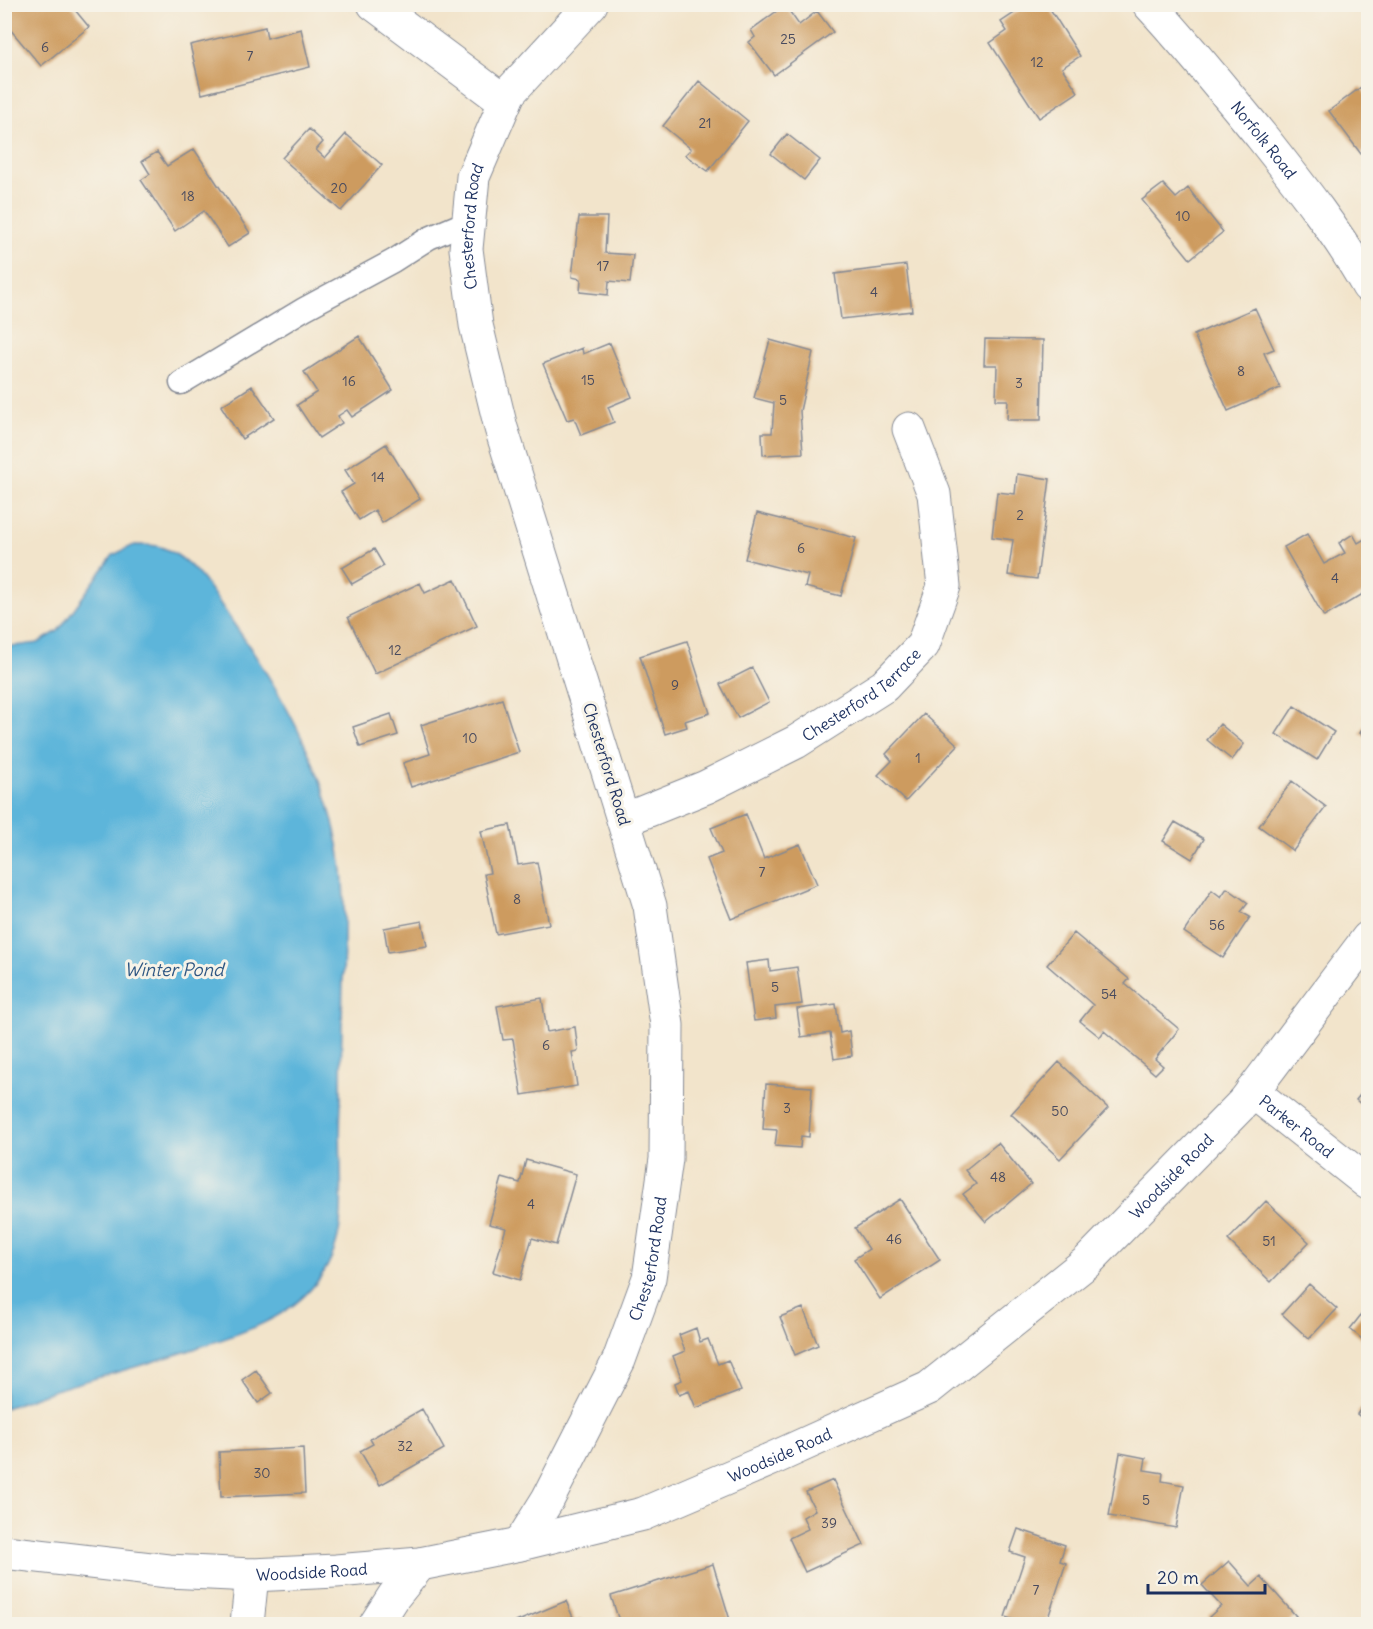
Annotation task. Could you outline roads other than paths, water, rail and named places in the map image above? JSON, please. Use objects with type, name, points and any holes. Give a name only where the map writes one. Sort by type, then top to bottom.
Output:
[{"type":"street","points":[[374,4],[505,102]]},
{"type":"street","name":"Chesterford Road","points":[[520,1544],[548,1499],[619,1360],[650,1278],[666,1159],[667,1025],[650,906],[501,428],[476,325],[466,249],[473,177],[509,93],[591,4]]},
{"type":"street","name":"Norfolk Road","points":[[1149,4],[1187,45],[1283,164],[1352,257],[1368,286]]},
{"type":"street","name":"Chesterford Terrace","points":[[624,820],[706,787],[796,742],[884,686],[923,645],[944,586],[934,494],[909,429]]},
{"type":"street","name":"Woodside Road","points":[[4,1552],[168,1571],[252,1575],[420,1564],[520,1544],[643,1514],[774,1458],[929,1388],[1088,1262],[1252,1091],[1368,938]]},
{"type":"street","name":"Parker Road","points":[[1252,1091],[1368,1183]]},
{"type":"street","points":[[376,1624],[394,1596],[420,1564]]},
{"type":"street","points":[[247,1624],[252,1575]]},
{"type":"lane","points":[[181,383],[429,238],[469,221]]},
{"type":"water","name":"Winter Pond","points":[[134,545],[157,546],[170,551],[182,558],[202,578],[252,651],[286,707],[315,767],[326,798],[341,862],[344,906],[340,1227],[332,1256],[316,1283],[305,1296],[278,1315],[216,1342],[58,1389],[5,1408],[5,646],[38,643],[58,631],[113,555]]}]
